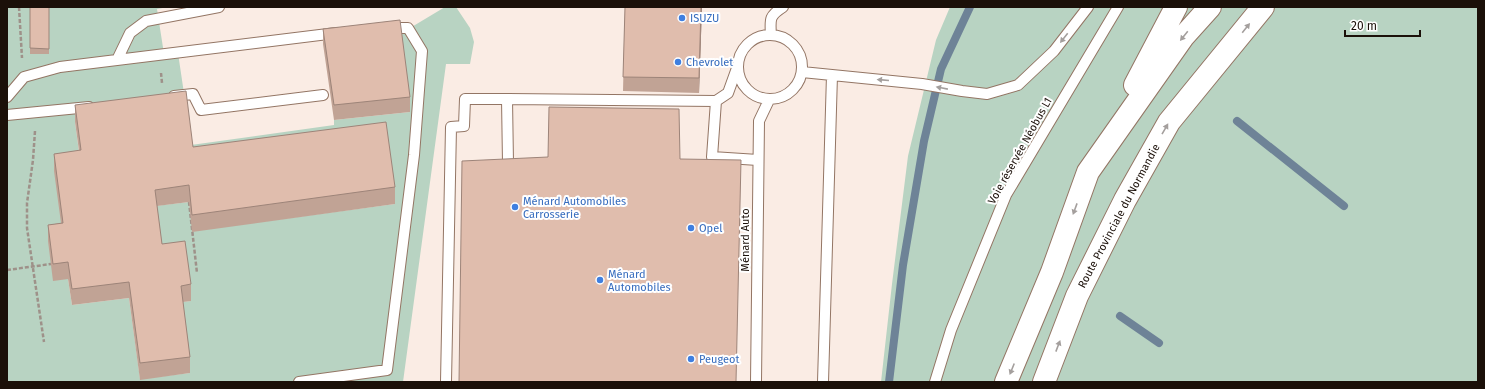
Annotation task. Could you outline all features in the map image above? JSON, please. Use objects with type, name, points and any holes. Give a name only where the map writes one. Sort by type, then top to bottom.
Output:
[{"type":"highway","points":[[1006,382],[1052,272],[1088,172],[1176,7]]},
{"type":"highway","points":[[1088,172],[1183,37],[1210,7]]},
{"type":"highway","name":"Route Provinciale du Normandie","points":[[1044,382],[1077,296],[1125,200],[1169,122],[1263,7]]},
{"type":"lane","points":[[117,60],[130,33],[146,21],[219,7]]},
{"type":"lane","points":[[771,35],[770,18],[774,12],[783,7]]},
{"type":"lane","points":[[802,72],[922,84],[962,92],[987,94],[1018,85],[1054,51],[1088,7]]},
{"type":"lane","name":"Voie réservée Néobus L1","points":[[934,382],[951,330],[1006,195],[1118,7]]},
{"type":"lane","points":[[299,382],[387,370],[414,155],[422,51],[408,28],[378,28]]},
{"type":"lane","points":[[7,96],[24,77],[60,67],[349,32]]},
{"type":"lane","points":[[446,382],[451,127],[464,126],[465,99],[716,101],[728,93],[737,68],[739,57],[744,48],[756,38],[771,35],[782,37],[791,42],[798,51],[802,62],[802,72],[798,83],[791,92],[782,97],[769,100],[751,94],[739,78],[737,68]]},
{"type":"lane","points":[[823,382],[832,75]]},
{"type":"lane","points":[[164,98],[193,94],[201,110],[323,95]]},
{"type":"lane","points":[[507,99],[508,163]]},
{"type":"lane","name":"Ménard Auto","points":[[756,382],[759,121],[769,100]]},
{"type":"lane","points":[[716,101],[712,157],[758,160]]},
{"type":"lane","points":[[7,115],[100,105]]},
{"type":"path","points":[[34,131],[33,160],[26,203],[27,228],[34,266],[44,342]]},
{"type":"path","points":[[189,202],[197,273]]},
{"type":"path","points":[[7,270],[51,264]]},
{"type":"green space","points":[[7,7],[168,7],[157,9],[164,54],[178,53],[186,107],[75,122],[81,167],[68,279],[72,305],[129,298],[140,379],[190,373],[181,302],[191,301],[162,261],[155,206],[189,202],[193,231],[395,204],[193,163],[191,145],[334,125],[334,120],[410,112],[400,34],[445,7],[456,7],[470,28],[474,42],[470,64],[446,64],[403,382],[7,382]]},
{"type":"green space","points":[[950,7],[1478,7],[1478,382],[881,382],[908,156],[936,40]]},
{"type":"building","points":[[30,7],[49,7],[49,49],[30,48]]},
{"type":"building","points":[[625,7],[701,7],[699,78],[623,77]]},
{"type":"building","points":[[400,20],[410,97],[334,105],[323,29]]},
{"type":"building","points":[[186,91],[193,147],[386,122],[395,187],[192,215],[189,185],[155,190],[162,244],[185,241],[191,284],[181,286],[190,357],[140,363],[129,282],[72,289],[68,262],[53,264],[48,225],[63,223],[54,154],[81,150],[75,105]]},
{"type":"building","name":"Ménard Automobiles","points":[[549,107],[679,109],[680,159],[741,160],[736,382],[459,382],[462,161],[548,157]]},
{"type":"waterway","points":[[889,382],[903,265],[924,141],[941,69],[970,7]]},
{"type":"waterway","points":[[1237,121],[1344,206]]},
{"type":"waterway","points":[[1120,316],[1159,343]]},
{"type":"place","name":"ISUZU","points":[[682,18]]},
{"type":"place","name":"Chevrolet","points":[[678,62]]},
{"type":"place","name":"Ménard Automobiles Carrosserie","points":[[515,207]]},
{"type":"place","name":"Opel","points":[[691,228]]},
{"type":"place","name":"Ménard Automobiles","points":[[600,280]]},
{"type":"place","name":"Peugeot","points":[[691,359]]}]
